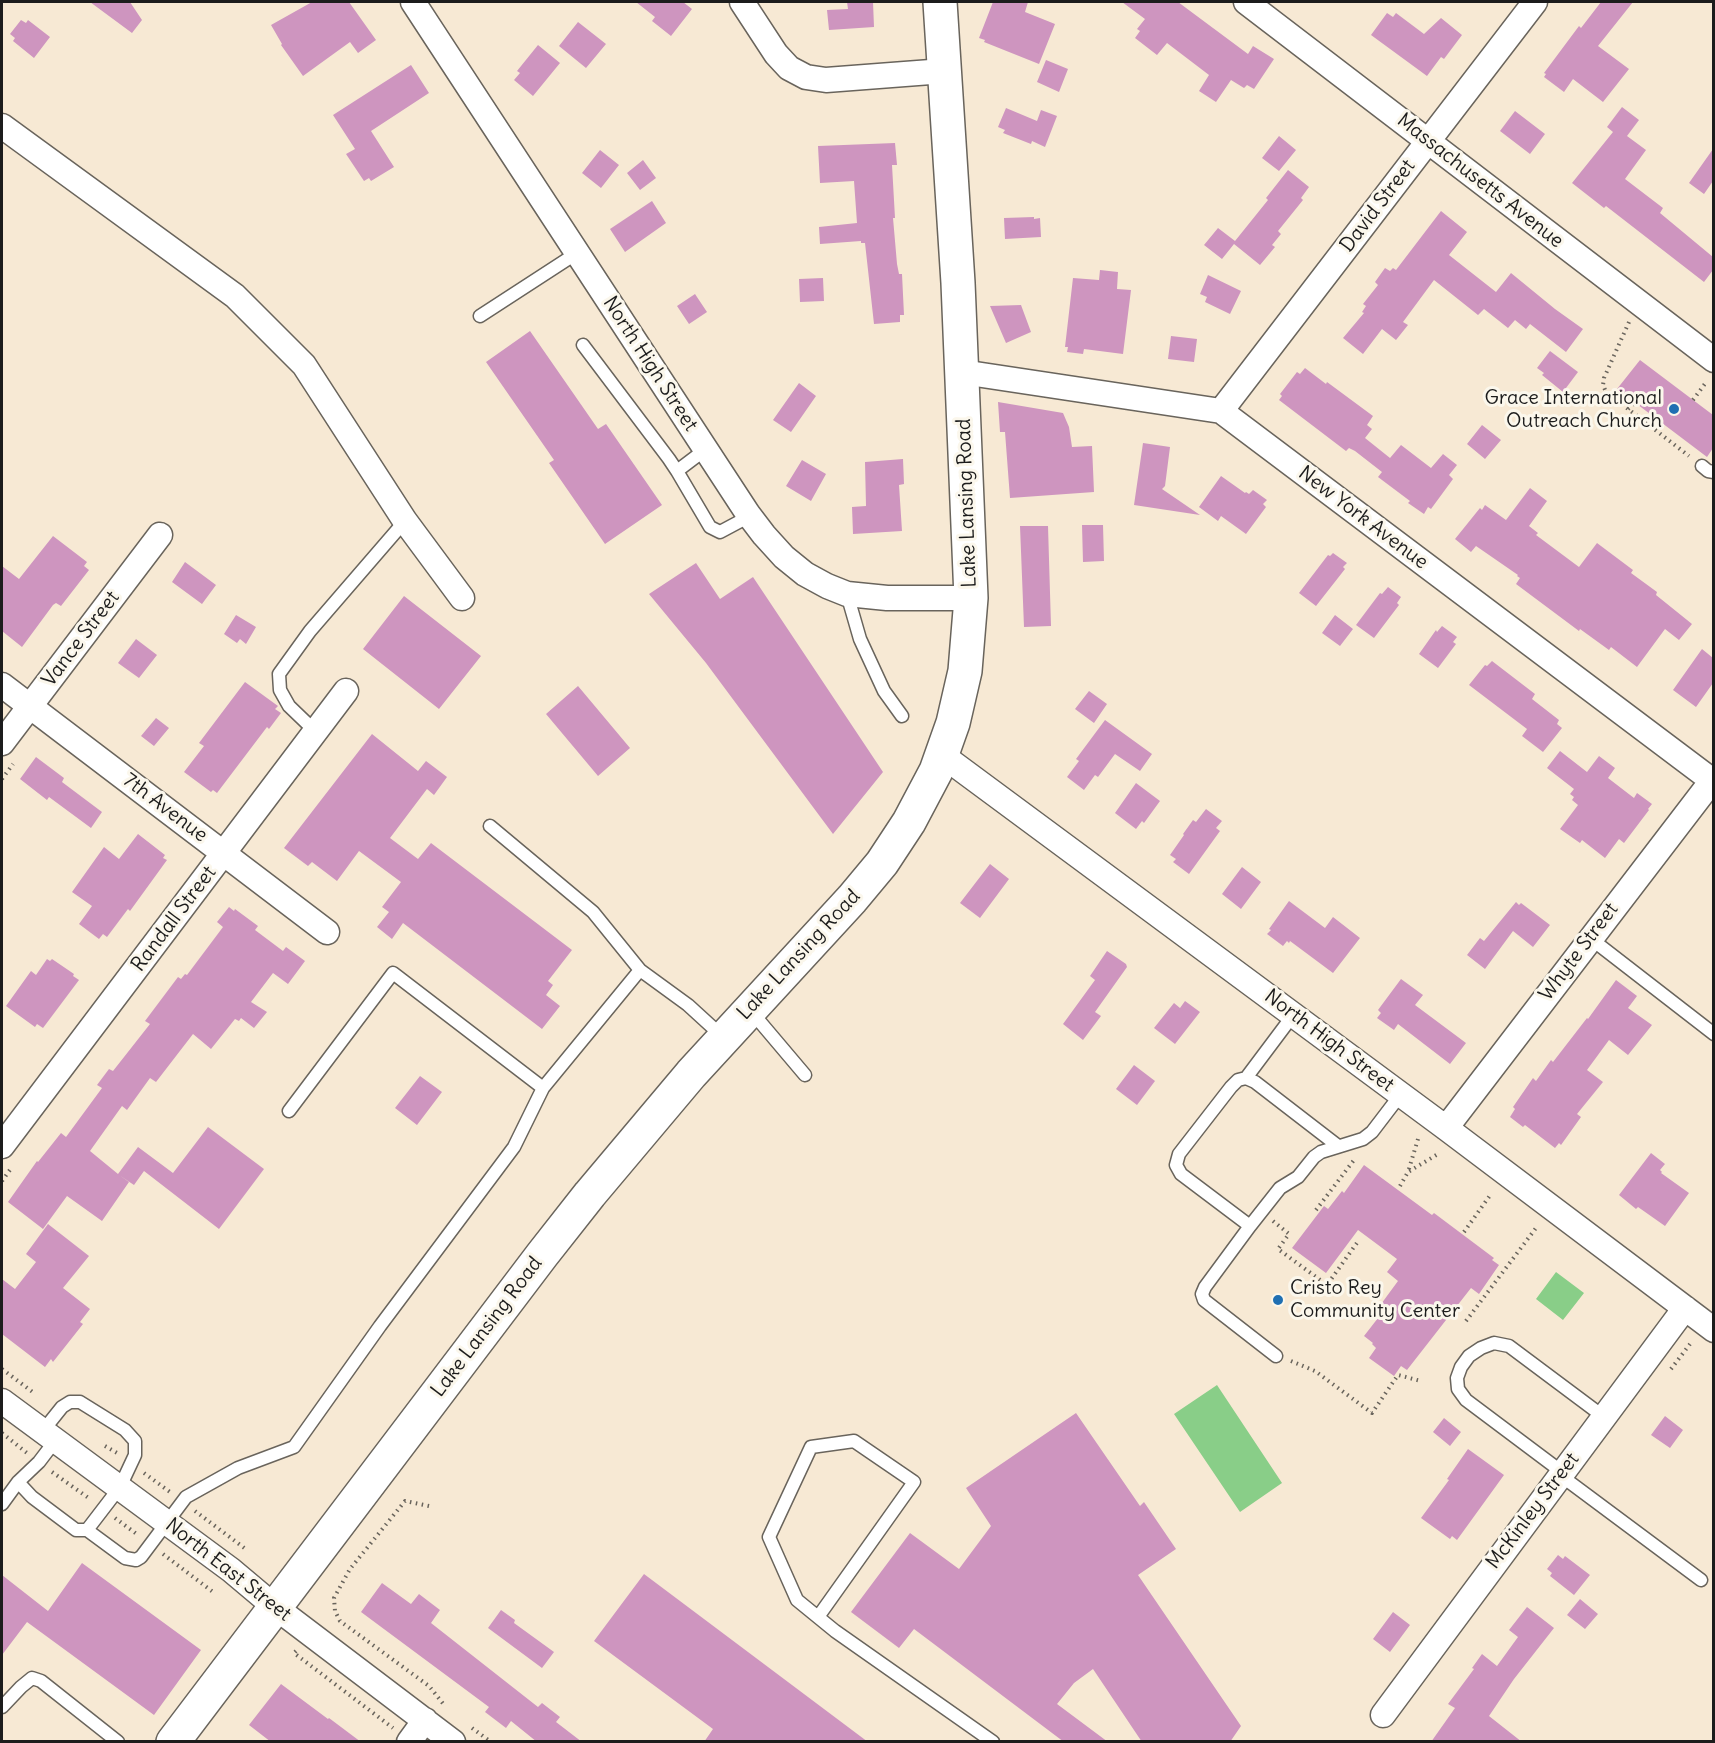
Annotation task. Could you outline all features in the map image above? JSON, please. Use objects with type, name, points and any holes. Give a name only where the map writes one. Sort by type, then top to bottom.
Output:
[{"type":"main road","name":"Lake Lansing Road","points":[[173,1742],[549,1246],[627,1148],[882,863],[918,807],[942,755],[953,723],[965,671],[971,598],[958,283],[940,2]]},
{"type":"street","name":"North High Street","points":[[413,2],[764,535],[805,574],[847,594],[887,598],[971,598]]},
{"type":"street","points":[[742,2],[776,54],[789,68],[806,77],[826,80],[944,71]]},
{"type":"street","name":"Massachusetts Avenue","points":[[1246,2],[1638,303],[1710,371]]},
{"type":"street","name":"David Street","points":[[1221,411],[1535,2]]},
{"type":"street","points":[[2,126],[236,296],[304,365],[405,522],[462,598]]},
{"type":"street","name":"New York Avenue","points":[[962,372],[1221,411],[1713,780]]},
{"type":"street","name":"Vance Street","points":[[2,743],[160,535]]},
{"type":"street","name":"7th Avenue","points":[[2,685],[327,932]]},
{"type":"street","name":"Randall Street","points":[[2,1146],[346,691]]},
{"type":"street","name":"North High Street","points":[[942,755],[1294,1014],[1713,1330]]},
{"type":"street","name":"Whyte Street","points":[[1446,1128],[1713,780]]},
{"type":"street","name":"McKinley Street","points":[[1383,1715],[1685,1308]]},
{"type":"street","name":"North East Street","points":[[2,1401],[231,1570],[275,1607],[425,1720],[459,1732]]},
{"type":"street","points":[[409,1742],[425,1720]]},
{"type":"lane","points":[[480,316],[578,253]]},
{"type":"lane","points":[[583,345],[669,459],[710,527],[720,532],[750,516]]},
{"type":"lane","points":[[677,471],[706,449]]},
{"type":"lane","points":[[315,732],[289,706],[280,690],[279,674],[310,631],[405,522]]},
{"type":"lane","points":[[847,594],[860,639],[884,691],[902,716]]},
{"type":"lane","points":[[490,826],[593,912],[640,970],[688,1005],[724,1038]]},
{"type":"lane","points":[[1590,938],[1713,1035]]},
{"type":"lane","points":[[18,1482],[32,1497],[76,1530],[87,1530],[125,1558],[136,1560],[141,1557],[186,1497],[238,1468],[294,1447],[380,1326],[514,1147],[543,1088],[640,970]]},
{"type":"lane","points":[[289,1111],[393,973],[543,1088]]},
{"type":"lane","points":[[749,1009],[805,1075]]},
{"type":"lane","points":[[1246,1078],[1294,1014]]},
{"type":"lane","points":[[1250,1226],[1181,1174],[1176,1165],[1179,1154],[1238,1080],[1246,1078],[1255,1082],[1338,1146]]},
{"type":"lane","points":[[1276,1356],[1204,1300],[1202,1294],[1205,1287],[1280,1188],[1298,1177],[1314,1157],[1322,1152],[1363,1139],[1372,1132],[1401,1094]]},
{"type":"lane","points":[[1604,1417],[1509,1346],[1494,1343],[1480,1348],[1465,1361],[1457,1378],[1458,1389],[1466,1400],[1701,1580]]},
{"type":"lane","points":[[2,1504],[18,1482],[39,1462],[57,1412],[70,1402],[80,1402],[125,1430],[135,1441],[135,1455],[120,1487],[87,1530]]},
{"type":"lane","points":[[818,1617],[914,1482],[854,1441],[811,1447],[770,1537],[796,1599],[818,1617],[844,1638],[993,1742]]},
{"type":"lane","points":[[2,1707],[32,1678],[41,1681],[118,1742]]},
{"type":"path","points":[[1638,303],[1604,378],[1603,385],[1606,392],[1708,469]]},
{"type":"path","points":[[1693,400],[1710,371]]},
{"type":"path","points":[[1628,409],[1635,403]]},
{"type":"path","points":[[1401,1186],[1408,1172],[1418,1139]]},
{"type":"path","points":[[1408,1172],[1438,1154]]},
{"type":"path","points":[[1316,1210],[1358,1155]]},
{"type":"path","points":[[1464,1232],[1491,1194]]},
{"type":"path","points":[[1260,1212],[1289,1234],[1278,1249],[1327,1285],[1359,1240]]},
{"type":"path","points":[[1466,1321],[1536,1228]]},
{"type":"path","points":[[1276,1356],[1315,1371],[1372,1413],[1398,1375],[1421,1381]]},
{"type":"path","points":[[429,1506],[405,1501],[346,1576],[334,1598],[335,1611],[340,1621],[429,1686],[448,1710]]},
{"type":"path","points":[[459,1732],[491,1742]]},
{"type":"green space","points":[[1556,1272],[1584,1293],[1563,1320],[1536,1299]]},
{"type":"green space","points":[[1217,1385],[1282,1483],[1240,1512],[1174,1414]]},
{"type":"building","points":[[90,2],[130,2],[142,20],[132,33]]},
{"type":"building","points":[[312,2],[349,2],[376,40],[358,53],[350,42],[303,76],[281,45],[271,25]]},
{"type":"building","points":[[636,2],[683,2],[692,9],[671,36],[652,21],[655,17]]},
{"type":"building","points":[[847,2],[873,2],[874,27],[829,30],[827,10],[848,9]]},
{"type":"building","points":[[993,2],[1028,2],[1025,12],[1055,24],[1039,64],[979,38]]},
{"type":"building","points":[[1122,2],[1178,2],[1248,54],[1253,46],[1274,59],[1254,89],[1247,85],[1244,88],[1231,80],[1216,102],[1199,91],[1209,75],[1167,43],[1157,55],[1135,38],[1140,31],[1137,29],[1145,19]]},
{"type":"building","points":[[1601,2],[1633,2],[1598,46],[1629,69],[1603,102],[1573,79],[1564,92],[1544,77],[1546,74],[1544,73],[1579,26],[1581,28]]},
{"type":"building","points":[[1387,13],[1393,17],[1396,13],[1424,34],[1441,18],[1462,35],[1444,59],[1441,57],[1427,76],[1371,35]]},
{"type":"building","points":[[21,20],[26,23],[28,20],[50,37],[34,58],[13,41],[15,38],[10,34]]},
{"type":"building","points":[[578,22],[606,44],[586,68],[559,46]]},
{"type":"building","points":[[538,45],[560,63],[533,96],[514,80],[520,73],[517,71]]},
{"type":"building","points":[[1046,60],[1068,69],[1059,92],[1037,82]]},
{"type":"building","points":[[411,65],[429,93],[371,131],[394,167],[371,181],[369,178],[364,181],[346,154],[355,149],[333,115]]},
{"type":"building","points":[[1622,107],[1639,120],[1627,136],[1646,150],[1625,179],[1663,208],[1660,213],[1713,257],[1713,270],[1704,282],[1606,206],[1604,208],[1572,183],[1613,132],[1607,127]]},
{"type":"building","points":[[1006,108],[1037,121],[1041,110],[1057,116],[1045,147],[1003,133],[1005,130],[998,127]]},
{"type":"building","points":[[1515,111],[1545,134],[1530,154],[1500,131]]},
{"type":"building","points":[[1279,136],[1296,150],[1279,171],[1262,158]]},
{"type":"building","points":[[895,143],[897,165],[892,165],[895,218],[893,218],[897,264],[899,274],[902,274],[904,315],[900,315],[900,322],[874,324],[865,243],[861,241],[820,244],[819,227],[857,223],[854,181],[820,183],[818,146]]},
{"type":"building","points":[[1713,149],[1713,181],[1704,194],[1689,183]]},
{"type":"building","points":[[600,150],[619,165],[601,188],[582,173]]},
{"type":"building","points":[[643,160],[656,178],[640,190],[627,173]]},
{"type":"building","points":[[1288,170],[1309,187],[1301,198],[1303,200],[1278,231],[1281,234],[1272,245],[1275,247],[1260,265],[1234,244],[1222,259],[1204,245],[1218,228],[1235,241],[1268,200],[1266,198]]},
{"type":"building","points":[[652,201],[666,223],[625,252],[610,229]]},
{"type":"building","points":[[1441,211],[1467,232],[1449,255],[1496,292],[1511,273],[1583,329],[1566,352],[1530,324],[1526,329],[1515,320],[1508,328],[1484,309],[1478,315],[1434,280],[1403,322],[1408,325],[1396,340],[1382,329],[1363,354],[1343,338],[1364,313],[1362,312],[1366,306],[1363,304],[1378,285],[1375,282],[1385,268],[1390,271],[1393,268],[1396,270]]},
{"type":"building","points":[[1034,217],[1034,219],[1040,218],[1041,237],[1005,239],[1004,218]]},
{"type":"building","points":[[1100,270],[1118,272],[1117,289],[1131,290],[1123,354],[1084,349],[1083,354],[1067,352],[1068,347],[1065,347],[1073,278],[1099,280]]},
{"type":"building","points":[[1208,275],[1241,291],[1230,314],[1205,302],[1207,297],[1200,294]]},
{"type":"building","points":[[823,278],[824,301],[800,302],[799,279]]},
{"type":"building","points":[[695,294],[707,312],[689,324],[677,306]]},
{"type":"building","points":[[1021,305],[1031,332],[1006,343],[990,306]]},
{"type":"building","points":[[530,331],[598,429],[606,424],[662,505],[605,544],[549,463],[554,460],[486,362]]},
{"type":"building","points":[[1171,336],[1197,339],[1194,362],[1168,359]]},
{"type":"building","points":[[1550,351],[1578,372],[1563,392],[1537,368]]},
{"type":"building","name":"Grace International Outreach Church","points":[[1640,360],[1713,415],[1713,448],[1707,457],[1617,389]]},
{"type":"building","points":[[1305,368],[1373,416],[1367,425],[1372,429],[1365,438],[1390,458],[1401,445],[1431,468],[1443,454],[1457,465],[1449,475],[1453,479],[1431,509],[1428,507],[1424,514],[1408,503],[1410,501],[1378,477],[1382,472],[1355,451],[1349,448],[1346,451],[1279,400],[1282,396],[1280,394],[1297,372],[1300,374]]},
{"type":"building","points":[[799,383],[816,396],[791,432],[773,420]]},
{"type":"building","points":[[998,402],[1063,413],[1069,427],[1072,447],[1092,446],[1094,492],[1010,498],[1005,432],[1000,432]]},
{"type":"building","points":[[1482,425],[1501,440],[1485,459],[1467,444]]},
{"type":"building","points":[[1143,443],[1170,447],[1165,486],[1162,489],[1200,515],[1134,505]]},
{"type":"building","points":[[903,459],[904,484],[899,485],[902,531],[853,534],[852,507],[866,506],[865,462]]},
{"type":"building","points":[[802,460],[826,474],[811,501],[786,486]]},
{"type":"building","points":[[1221,476],[1245,493],[1249,494],[1253,490],[1267,500],[1263,504],[1266,507],[1246,534],[1221,516],[1218,521],[1199,507]]},
{"type":"building","points":[[1530,488],[1547,501],[1529,526],[1538,533],[1536,535],[1579,567],[1597,543],[1633,570],[1631,573],[1657,592],[1656,595],[1692,624],[1679,640],[1665,629],[1637,667],[1611,647],[1609,650],[1580,629],[1579,631],[1516,584],[1520,578],[1518,575],[1476,546],[1471,552],[1455,539],[1485,505],[1506,520]]},
{"type":"building","points":[[1082,525],[1103,525],[1104,561],[1083,562]]},
{"type":"building","points":[[1020,526],[1048,526],[1051,626],[1024,627]]},
{"type":"building","points":[[53,536],[87,562],[84,566],[89,570],[61,606],[56,603],[53,605],[22,647],[2,631],[2,566],[19,579]]},
{"type":"building","points":[[1333,553],[1347,563],[1343,567],[1345,569],[1316,606],[1299,593],[1328,555]]},
{"type":"building","points":[[185,562],[216,585],[202,604],[172,582]]},
{"type":"building","points":[[696,563],[720,599],[753,577],[883,772],[833,834],[706,663],[649,594]]},
{"type":"building","points":[[1388,587],[1401,597],[1397,603],[1399,605],[1374,638],[1356,625],[1380,593],[1382,594]]},
{"type":"building","points":[[404,596],[481,656],[439,709],[363,649]]},
{"type":"building","points":[[236,615],[256,627],[246,644],[240,639],[237,643],[224,634]]},
{"type":"building","points":[[1335,615],[1353,629],[1340,646],[1322,633]]},
{"type":"building","points":[[1442,626],[1457,637],[1453,642],[1456,644],[1438,668],[1419,654],[1436,630],[1437,632]]},
{"type":"building","points":[[136,639],[157,655],[139,678],[118,663]]},
{"type":"building","points":[[1702,649],[1713,658],[1713,683],[1696,707],[1673,690]]},
{"type":"building","points":[[1492,661],[1535,694],[1532,699],[1559,720],[1557,724],[1562,728],[1543,752],[1522,736],[1527,729],[1469,685],[1485,665],[1487,666]]},
{"type":"building","points":[[245,682],[278,706],[275,709],[281,713],[269,729],[267,727],[217,793],[213,790],[211,792],[184,772],[204,746],[199,743]]},
{"type":"building","points":[[578,686],[630,748],[598,776],[546,714]]},
{"type":"building","points":[[1089,691],[1107,704],[1094,723],[1075,709]]},
{"type":"building","points":[[156,718],[169,728],[154,746],[141,736]]},
{"type":"building","points":[[1105,720],[1152,754],[1140,771],[1115,754],[1098,777],[1095,775],[1084,790],[1067,777],[1079,761],[1076,759]]},
{"type":"building","points":[[372,734],[418,771],[426,761],[447,777],[434,795],[427,789],[390,838],[418,859],[431,843],[572,950],[548,981],[553,985],[546,995],[560,1006],[542,1029],[403,923],[392,939],[377,927],[389,912],[382,907],[401,882],[359,851],[337,881],[312,862],[308,866],[284,848]]},
{"type":"building","points":[[1560,751],[1587,772],[1599,756],[1615,768],[1608,778],[1634,798],[1637,793],[1652,804],[1624,843],[1619,839],[1605,858],[1582,840],[1580,843],[1560,829],[1578,805],[1572,800],[1574,797],[1570,794],[1574,789],[1547,768]]},
{"type":"building","points":[[36,757],[64,778],[62,782],[102,812],[91,828],[49,797],[47,800],[20,779]]},
{"type":"building","points":[[1136,783],[1160,801],[1144,823],[1142,821],[1136,829],[1115,813]]},
{"type":"building","points":[[1206,809],[1222,821],[1216,828],[1220,831],[1189,874],[1173,862],[1176,859],[1170,855],[1193,820],[1196,822]]},
{"type":"building","points":[[138,834],[165,855],[163,858],[167,860],[130,911],[128,909],[107,937],[103,934],[99,939],[79,924],[92,906],[72,892],[104,847],[119,859]]},
{"type":"building","points":[[990,864],[1009,879],[980,918],[960,903]]},
{"type":"building","points":[[1242,867],[1261,882],[1241,909],[1222,894]]},
{"type":"building","points":[[1289,901],[1325,928],[1333,917],[1360,938],[1333,973],[1290,941],[1283,946],[1267,934]]},
{"type":"building","points":[[1516,902],[1519,905],[1521,903],[1550,925],[1533,947],[1513,931],[1485,969],[1467,955],[1480,938],[1484,941]]},
{"type":"building","points":[[229,907],[258,926],[255,930],[283,951],[286,947],[305,961],[288,984],[273,973],[251,1002],[267,1012],[254,1028],[241,1018],[239,1021],[235,1019],[211,1049],[193,1034],[156,1082],[150,1078],[127,1110],[122,1106],[90,1151],[118,1174],[138,1147],[173,1173],[208,1127],[264,1169],[219,1229],[144,1171],[134,1185],[119,1175],[129,1182],[102,1221],[67,1196],[43,1229],[8,1202],[37,1161],[61,1133],[66,1137],[102,1088],[97,1085],[109,1069],[113,1071],[150,1024],[145,1021],[178,977],[181,979],[185,974],[187,975],[223,927],[217,922]]},
{"type":"building","points":[[1107,951],[1127,967],[1095,1012],[1101,1016],[1083,1040],[1063,1024],[1095,980],[1090,976]]},
{"type":"building","points":[[47,959],[50,961],[52,959],[79,980],[43,1028],[37,1024],[35,1027],[6,1006],[31,971],[36,975]]},
{"type":"building","points":[[1401,979],[1423,995],[1415,1005],[1466,1043],[1450,1064],[1398,1024],[1394,1030],[1377,1018],[1381,1013],[1378,1010]]},
{"type":"building","points":[[1616,980],[1637,996],[1628,1008],[1652,1025],[1628,1055],[1609,1040],[1587,1070],[1603,1082],[1577,1114],[1581,1117],[1561,1145],[1559,1143],[1555,1148],[1525,1125],[1523,1127],[1510,1117],[1515,1109],[1513,1107],[1533,1078],[1536,1081],[1551,1060],[1553,1062],[1588,1019]]},
{"type":"building","points":[[1185,1001],[1200,1012],[1175,1044],[1154,1028],[1174,1003],[1180,1008]]},
{"type":"building","points":[[1134,1065],[1155,1081],[1137,1105],[1116,1089]]},
{"type":"building","points":[[420,1076],[442,1092],[417,1125],[395,1108]]},
{"type":"building","points":[[1651,1153],[1665,1164],[1660,1170],[1661,1173],[1689,1193],[1665,1226],[1638,1207],[1636,1209],[1619,1195]]},
{"type":"building","points":[[1364,1165],[1432,1215],[1434,1213],[1494,1258],[1492,1260],[1499,1265],[1479,1294],[1471,1288],[1407,1370],[1401,1366],[1394,1376],[1369,1358],[1376,1348],[1364,1336],[1378,1318],[1373,1315],[1398,1281],[1387,1272],[1397,1259],[1358,1230],[1326,1273],[1292,1248],[1324,1206],[1328,1209],[1342,1191],[1344,1193]]},
{"type":"building","points":[[48,1224],[89,1256],[63,1288],[90,1309],[80,1322],[83,1324],[53,1362],[51,1359],[45,1367],[2,1334],[2,1279],[15,1289],[36,1262],[26,1254]]},
{"type":"building","points":[[1076,1413],[1140,1506],[1144,1502],[1176,1549],[1138,1575],[1241,1726],[1230,1742],[1142,1742],[1093,1669],[1074,1683],[1057,1704],[1108,1742],[1064,1742],[914,1629],[899,1648],[851,1612],[910,1533],[959,1569],[991,1526],[966,1488]]},
{"type":"building","points":[[1665,1416],[1683,1430],[1670,1448],[1651,1435]]},
{"type":"building","points":[[1444,1418],[1461,1432],[1450,1446],[1433,1432]]},
{"type":"building","points":[[1468,1449],[1504,1475],[1457,1540],[1452,1536],[1450,1539],[1421,1518]]},
{"type":"building","points":[[1558,1555],[1563,1559],[1565,1556],[1590,1575],[1574,1595],[1550,1576],[1552,1573],[1547,1569]]},
{"type":"building","points":[[82,1563],[201,1650],[154,1715],[27,1622],[2,1655],[2,1575],[48,1611]]},
{"type":"building","points":[[644,1574],[868,1742],[704,1742],[713,1729],[594,1641]]},
{"type":"building","points":[[382,1583],[411,1604],[419,1594],[440,1610],[431,1623],[538,1707],[542,1703],[560,1717],[556,1722],[582,1742],[537,1742],[511,1721],[506,1728],[485,1712],[489,1707],[361,1612]]},
{"type":"building","points":[[1580,1599],[1598,1614],[1585,1629],[1567,1615]]},
{"type":"building","points":[[1527,1607],[1554,1628],[1514,1679],[1489,1716],[1522,1742],[1431,1742],[1455,1708],[1448,1704],[1474,1669],[1472,1668],[1482,1654],[1497,1666],[1518,1637],[1509,1630]]},
{"type":"building","points":[[501,1610],[515,1620],[514,1623],[554,1652],[542,1668],[488,1628]]},
{"type":"building","points":[[1393,1612],[1410,1625],[1390,1652],[1373,1639]]},
{"type":"building","points":[[281,1684],[361,1742],[271,1742],[249,1725]]},
{"type":"place","name":"Grace International Outreach Church","points":[[1674,409]]},
{"type":"place","name":"Cristo Rey Community Center","points":[[1278,1300]]}]
